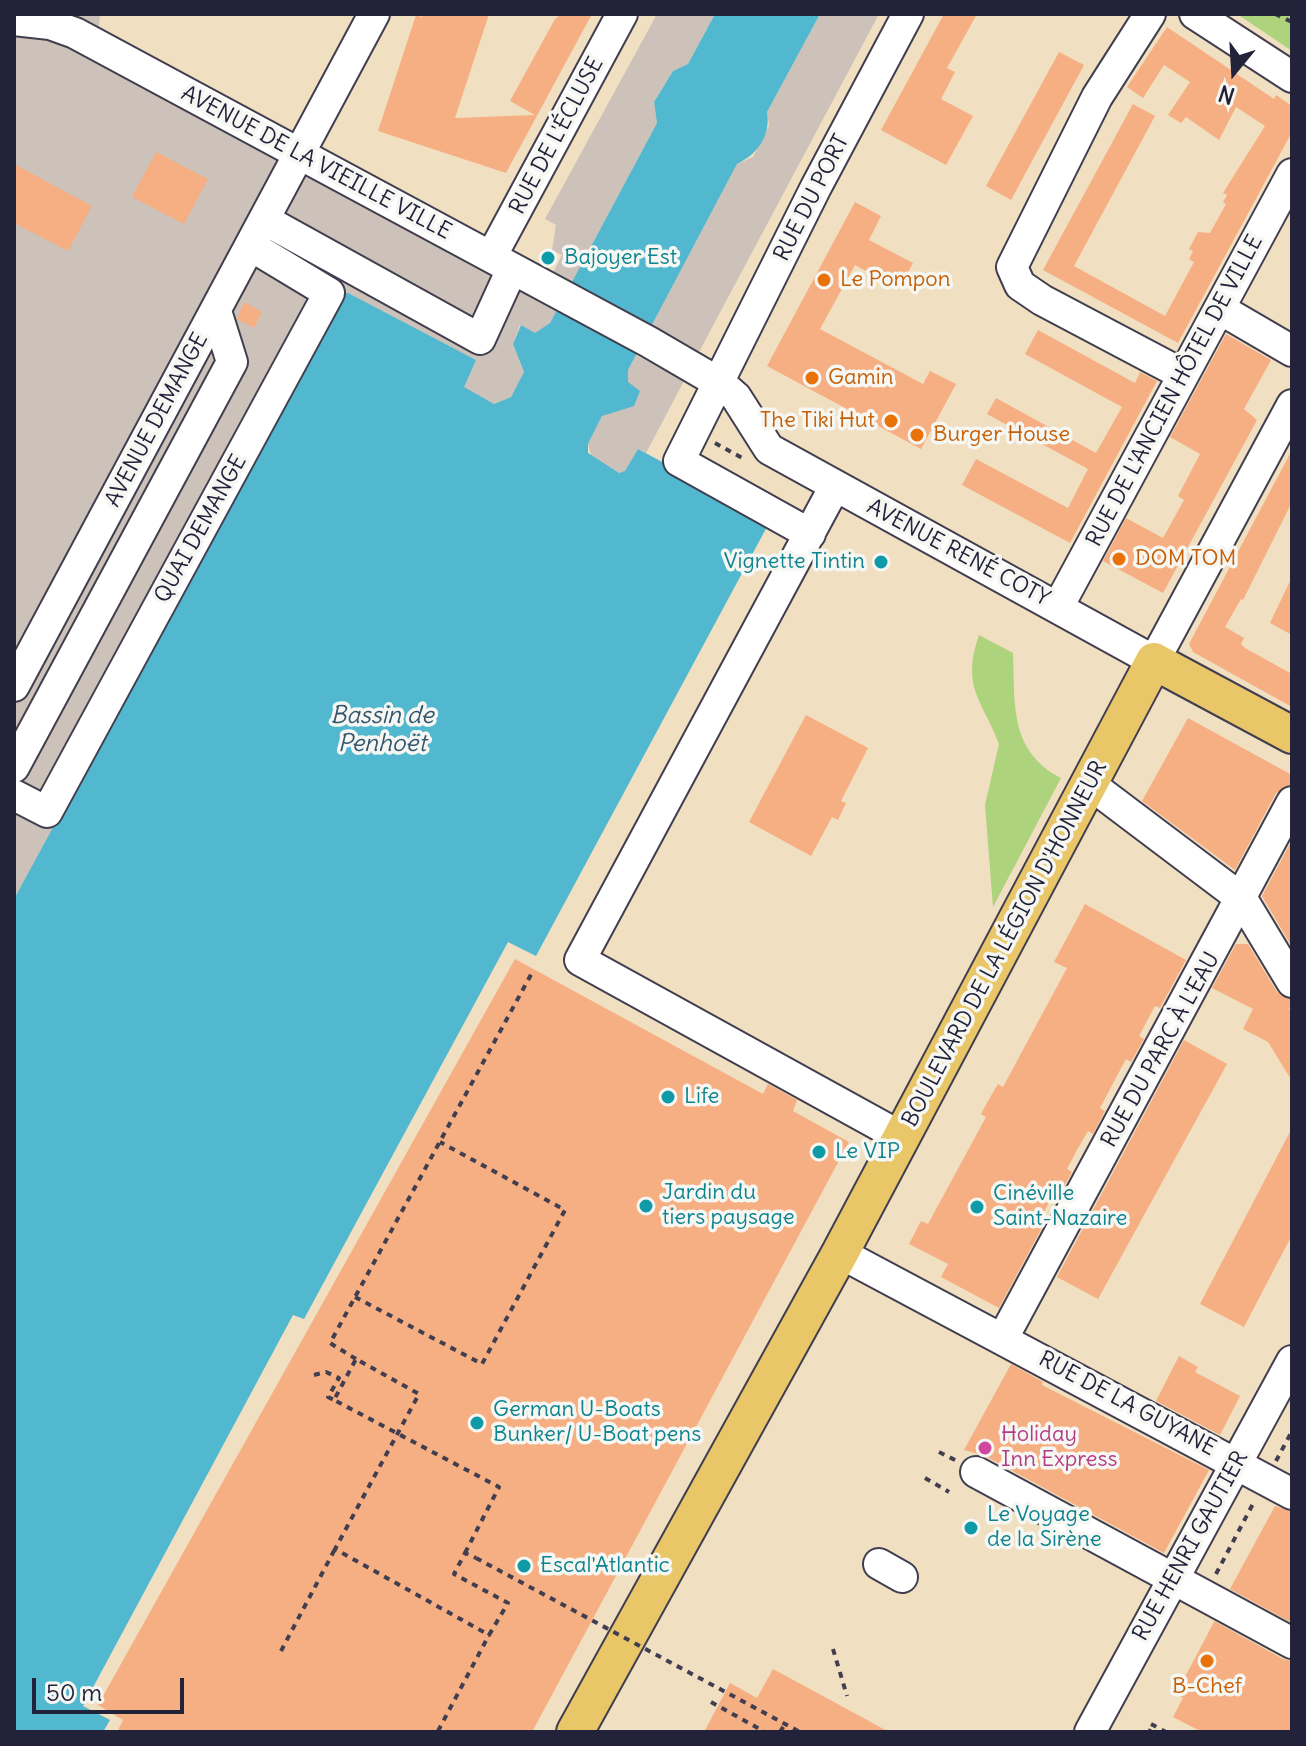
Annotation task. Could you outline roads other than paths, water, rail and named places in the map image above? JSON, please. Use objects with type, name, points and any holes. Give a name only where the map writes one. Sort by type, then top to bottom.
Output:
[{"type":"main road","name":"AVENUE RENÉ COTY","points":[[1154,661],[1292,735]]},
{"type":"main road","name":"BOULEVARD DE LA LÉGION D'HONNEUR","points":[[575,1732],[840,1253],[1095,761],[1154,661]]},
{"type":"street","name":"AVENUE DEMANGE","points":[[14,686],[374,14]]},
{"type":"street","name":"RUE DE L'ÉCLUSE","points":[[258,233],[480,339],[502,263],[622,14]]},
{"type":"street","name":"RUE DU PORT","points":[[810,534],[679,461],[721,384],[816,187],[908,14]]},
{"type":"street","points":[[1150,14],[1111,71],[1012,267],[1020,285],[1042,300],[1182,374]]},
{"type":"street","points":[[1195,14],[1292,77]]},
{"type":"street","name":"AVENUE DE LA VIEILLE VILLE","points":[[14,20],[76,23],[300,154],[649,342]]},
{"type":"street","name":"RUE DE L'ANCIEN HÔTEL DE VILLE","points":[[1058,607],[1292,174]]},
{"type":"street","name":"QUAI DEMANGE","points":[[14,795],[47,812],[329,293],[258,233]]},
{"type":"street","points":[[1220,309],[1292,351]]},
{"type":"street","points":[[14,767],[232,362],[216,311]]},
{"type":"street","name":"AVENUE RENÉ COTY","points":[[649,342],[721,384],[736,397],[769,449],[1154,661]]},
{"type":"street","points":[[1154,661],[1292,405]]},
{"type":"street","points":[[835,486],[580,960],[901,1137]]},
{"type":"street","points":[[1095,761],[1242,899],[1292,982]]},
{"type":"street","name":"RUE DU PARC À L'EAU","points":[[1003,1338],[1292,802]]},
{"type":"street","name":"RUE DE LA GUYANE","points":[[840,1253],[1279,1487]]},
{"type":"street","name":"RUE HENRI GAUTIER","points":[[1090,1732],[1101,1703],[1174,1579],[1292,1361]]},
{"type":"street","points":[[976,1472],[1292,1643]]},
{"type":"water","name":"Bassin de Penhoët","points":[[715,14],[820,14],[767,112],[765,136],[751,155],[737,164],[628,370],[628,382],[640,391],[634,406],[602,416],[588,444],[588,453],[619,473],[625,471],[638,449],[767,518],[768,525],[536,956],[508,942],[304,1319],[293,1315],[83,1706],[110,1720],[103,1732],[14,1732],[14,899],[343,294],[348,293],[476,360],[464,387],[494,404],[511,397],[524,372],[513,344],[521,325],[535,333],[550,323],[657,123],[654,102],[673,71],[688,64]]},
{"type":"place","name":"Bajoyer Est","points":[[548,258]]},
{"type":"place","name":"Le Pompon","points":[[824,280]]},
{"type":"place","name":"Gamin","points":[[812,378]]},
{"type":"place","name":"The Tiki Hut","points":[[891,421]]},
{"type":"place","name":"Burger House","points":[[917,435]]},
{"type":"place","name":"DOM TOM","points":[[1119,559]]},
{"type":"place","name":"Vignette Tintin","points":[[881,562]]},
{"type":"place","name":"Life","points":[[668,1097]]},
{"type":"place","name":"Le VIP","points":[[819,1152]]},
{"type":"place","name":"Jardin du tiers paysage","points":[[646,1206]]},
{"type":"place","name":"Cinéville Saint-Nazaire","points":[[977,1207]]},
{"type":"place","name":"German U-Boats Bunker/ U-Boat pens","points":[[477,1423]]},
{"type":"place","name":"Holiday Inn Express","points":[[985,1448]]},
{"type":"place","name":"Le Voyage de la Sirène","points":[[971,1528]]},
{"type":"place","name":"Escal'Atlantic","points":[[524,1566]]},
{"type":"place","name":"B-Chef","points":[[1207,1661]]}]
